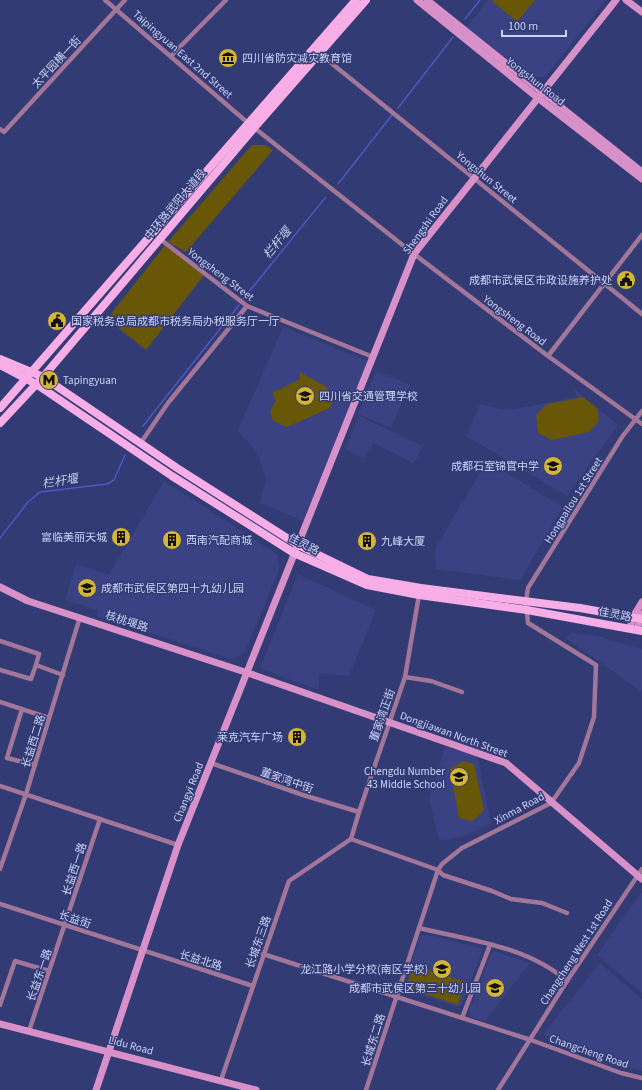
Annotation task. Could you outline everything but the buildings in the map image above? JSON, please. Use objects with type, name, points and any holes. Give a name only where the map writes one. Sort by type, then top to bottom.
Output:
[{"type":"main road","name":"中环路武阳大道段","points":[[0,423],[43,377],[160,239],[251,125],[356,0]]},
{"type":"main road","name":"中环路武阳大道段","points":[[0,408],[27,379],[152,233],[251,125],[320,54],[366,0]]},
{"type":"main road","name":"佳灵路","points":[[0,359],[43,377],[140,444],[298,545],[368,580],[639,617]]},
{"type":"main road","name":"佳灵路","points":[[0,365],[36,384],[172,476],[294,553],[368,585],[419,595],[527,610],[636,629]]},
{"type":"street","name":"Taipingyuan East 2nd Street","points":[[105,0],[251,125]]},
{"type":"street","name":"太平园横一街","points":[[0,129],[4,132],[125,0]]},
{"type":"street","points":[[172,56],[226,0]]},
{"type":"street","name":"Yongshun Road","points":[[417,0],[540,96],[642,179]]},
{"type":"street","points":[[427,0],[540,96],[642,172]]},
{"type":"street","name":"Shengshi Road","points":[[298,545],[414,254],[616,0]]},
{"type":"street","points":[[626,0],[642,12]]},
{"type":"street","name":"Yongshun Street","points":[[320,54],[642,314]]},
{"type":"street","name":"Yongsheng Road","points":[[251,125],[414,254],[548,356],[642,424]]},
{"type":"street","name":"Yongsheng Street","points":[[152,233],[247,306],[373,357]]},
{"type":"street","points":[[548,356],[642,235]]},
{"type":"street","points":[[140,444],[168,403],[247,306]]},
{"type":"street","name":"Hongpailou 1st Street","points":[[526,601],[528,588],[622,437],[642,411]]},
{"type":"street","name":"Changyi Road","points":[[96,1090],[178,845],[298,545]]},
{"type":"street","name":"核桃堰路","points":[[0,587],[28,601],[248,673]]},
{"type":"street","name":"董家湾正街","points":[[352,839],[358,812],[405,677],[419,595]]},
{"type":"street","name":"Xinma Road","points":[[396,996],[438,870],[442,864],[462,848],[551,803],[579,763],[594,718],[596,665],[528,623],[526,601]]},
{"type":"street","points":[[636,629],[642,602]]},
{"type":"street","name":"长益西二路","points":[[0,869],[26,794],[80,617]]},
{"type":"street","points":[[0,641],[39,654],[30,679],[0,670]]},
{"type":"street","points":[[36,665],[63,675]]},
{"type":"street","name":"Dongjiawan North Street","points":[[248,673],[506,763],[551,803],[640,877]]},
{"type":"street","points":[[405,677],[431,681],[462,692]]},
{"type":"street","points":[[0,702],[49,718]]},
{"type":"street","points":[[22,709],[7,758],[35,765]]},
{"type":"street","name":"董家湾中街","points":[[211,763],[303,795],[358,812]]},
{"type":"street","points":[[0,786],[178,845]]},
{"type":"street","name":"长益西一路","points":[[65,925],[100,819]]},
{"type":"street","points":[[352,839],[438,870],[443,875],[512,899],[542,903],[567,913]]},
{"type":"street","name":"长城东三路","points":[[221,1080],[289,881],[352,839]]},
{"type":"street","name":"Changcheng West 1st Road","points":[[498,1090],[567,981],[640,877],[642,869]]},
{"type":"street","name":"长益街","points":[[0,904],[143,951]]},
{"type":"street","name":"长益东一路","points":[[29,1031],[65,925]]},
{"type":"street","points":[[419,928],[522,954],[544,964],[567,981]]},
{"type":"street","points":[[462,1018],[490,945]]},
{"type":"street","name":"长益北路","points":[[143,951],[253,986]]},
{"type":"street","name":"Changcheng Road","points":[[263,954],[531,1040],[621,1073],[642,1078]]},
{"type":"street","points":[[0,1005],[14,961],[49,971]]},
{"type":"street","name":"长城东二路","points":[[366,1090],[396,996]]},
{"type":"street","name":"Lidu Road","points":[[0,1024],[221,1080],[254,1090]]},
{"type":"shaded area","points":[[488,0],[606,0],[546,76],[532,78],[467,27]]},
{"type":"shaded area","points":[[535,0],[517,22],[492,1]]},
{"type":"shaded area","points":[[252,145],[266,145],[273,150],[186,252],[168,242]]},
{"type":"shaded area","points":[[166,244],[204,275],[146,350],[107,319]]},
{"type":"shaded area","name":"四川省交通管理学校","points":[[283,327],[370,362],[303,521],[260,503],[266,479],[257,453],[238,430]]},
{"type":"shaded area","points":[[376,371],[410,385],[391,428],[358,414]]},
{"type":"shaded area","points":[[299,372],[327,387],[333,402],[330,408],[287,427],[273,421],[270,410],[276,401],[272,393],[300,379]]},
{"type":"shaded area","name":"成都石室锦官中学","points":[[574,389],[618,425],[567,496],[466,436],[480,404],[500,409],[515,409],[577,397]]},
{"type":"shaded area","points":[[583,397],[597,408],[599,421],[589,432],[552,440],[538,433],[536,415],[547,404]]},
{"type":"shaded area","points":[[359,416],[423,446],[414,463],[373,443],[364,459],[345,449]]},
{"type":"shaded area","points":[[487,461],[563,507],[520,580],[436,569],[435,549]]},
{"type":"shaded area","points":[[164,481],[277,554],[279,570],[244,654],[231,659],[97,616],[98,610],[65,600],[76,564],[109,575]]},
{"type":"shaded area","points":[[298,574],[376,610],[349,676],[320,673],[318,690],[260,668]]},
{"type":"shaded area","points":[[571,633],[598,636],[642,649],[642,692],[566,638]]},
{"type":"shaded area","name":"Chengdu Number 43 Middle School","points":[[445,747],[477,755],[491,824],[467,835],[439,841],[429,799]]},
{"type":"shaded area","points":[[463,761],[474,764],[484,810],[473,821],[459,818],[450,769]]},
{"type":"shaded area","points":[[642,892],[642,993],[597,955]]},
{"type":"shaded area","name":"龙江路小学分校(南区学校)","points":[[423,934],[483,949],[461,1006],[458,1007],[403,989],[420,936]]},
{"type":"shaded area","name":"成都市武侯区第三十幼儿园","points":[[494,951],[530,963],[485,1021],[471,1017],[469,1012],[491,954]]},
{"type":"shaded area","points":[[600,963],[642,999],[642,1071],[562,1047],[543,1034]]},
{"type":"shaded area","points":[[413,965],[465,982],[458,1005],[406,988]]},
{"type":"waterway","name":"栏杆堰","points":[[465,19],[480,0]]},
{"type":"waterway","name":"栏杆堰","points":[[398,108],[453,37]]},
{"type":"waterway","name":"栏杆堰","points":[[338,184],[392,115]]},
{"type":"waterway","name":"栏杆堰","points":[[243,299],[325,198]]},
{"type":"waterway","name":"栏杆堰","points":[[143,426],[239,305]]},
{"type":"waterway","name":"栏杆堰","points":[[0,538],[28,502],[40,492],[107,484],[114,480],[125,455]]},
{"type":"place","name":"四川省防灾减灾教育馆","points":[[228,58]]},
{"type":"place","name":"成都市武侯区市政设施养护处","points":[[626,280]]},
{"type":"place","name":"国家税务总局成都市税务局办税服务厅一厅","points":[[57,321]]},
{"type":"place","name":"Tapingyuan","points":[[49,380]]},
{"type":"place","name":"四川省交通管理学校","points":[[305,396]]},
{"type":"place","name":"成都石室锦官中学","points":[[553,466]]},
{"type":"place","name":"富临美丽天城","points":[[121,537]]},
{"type":"place","name":"西南汽配商城","points":[[172,540]]},
{"type":"place","name":"九峰大厦","points":[[367,541]]},
{"type":"place","name":"成都市武侯区第四十九幼儿园","points":[[87,588]]},
{"type":"place","name":"莱克汽车广场","points":[[297,737]]},
{"type":"place","name":"Chengdu Number 43 Middle School","points":[[459,777]]},
{"type":"place","name":"龙江路小学分校(南区学校)","points":[[442,969]]},
{"type":"place","name":"成都市武侯区第三十幼儿园","points":[[495,988]]}]
